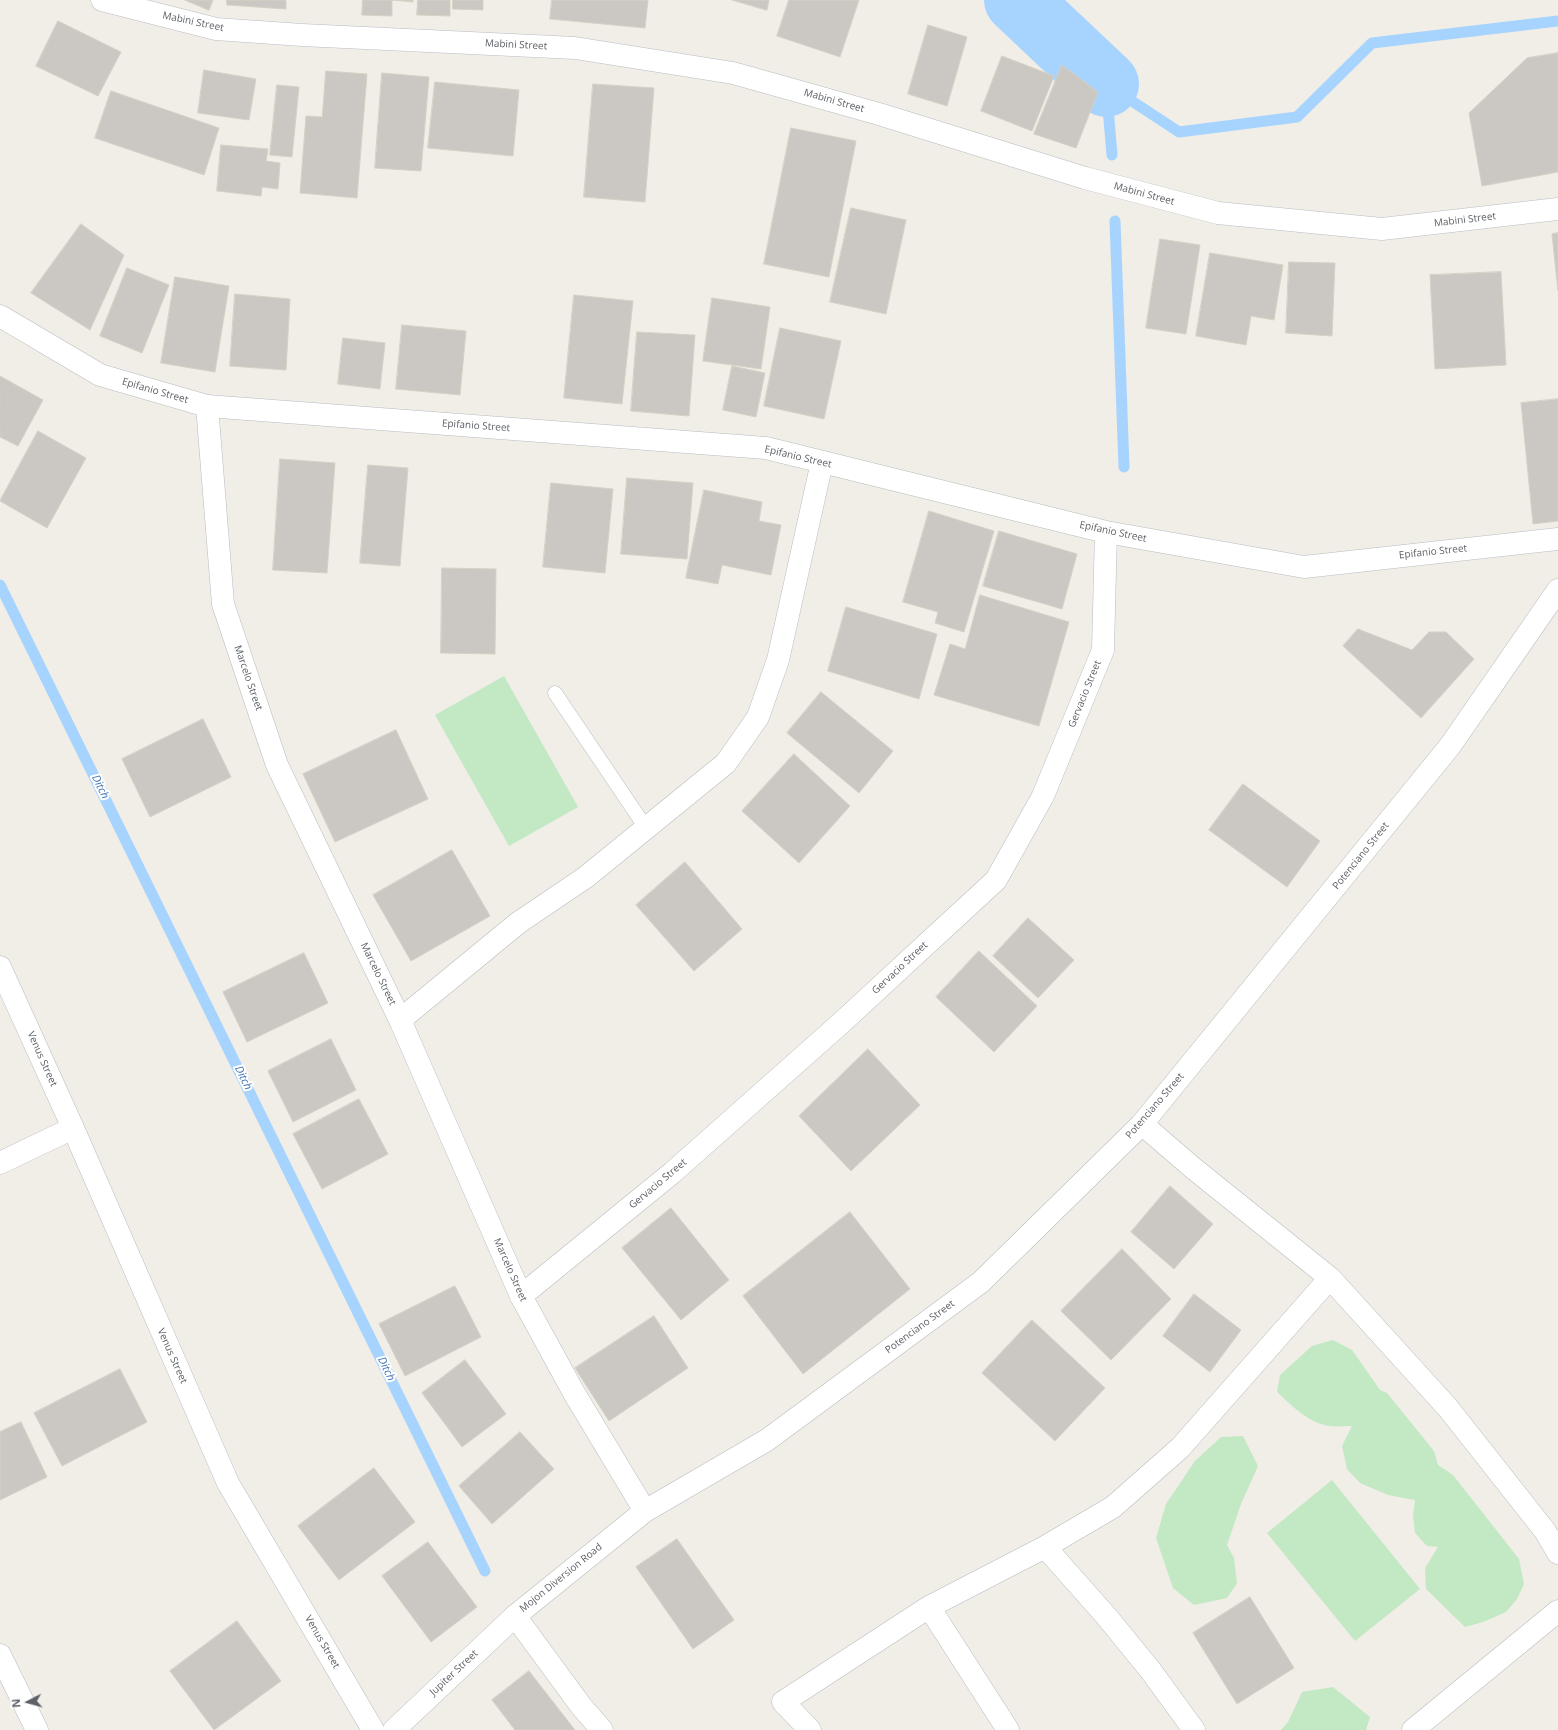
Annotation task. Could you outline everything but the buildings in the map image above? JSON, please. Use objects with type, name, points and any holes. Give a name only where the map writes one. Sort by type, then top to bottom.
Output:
[{"type":"street","name":"Mabini Street","points":[[102,0],[216,29],[302,35],[575,48],[733,73],[879,114],[1085,178],[1218,213],[1382,230],[1558,209]]},
{"type":"street","name":"Epifanio Street","points":[[0,316],[100,375],[206,406],[766,448],[1106,532],[1304,567],[1558,538]]},
{"type":"street","name":"Marcelo Street","points":[[206,406],[223,604],[277,765],[400,1020],[521,1296],[574,1393],[645,1511]]},
{"type":"street","points":[[400,1020],[518,923],[586,877],[726,763],[758,717],[778,660],[822,462]]},
{"type":"street","name":"Gervacio Street","points":[[521,1296],[672,1173],[840,1024],[996,880],[1043,796],[1103,650],[1106,532]]},
{"type":"street","name":"Potenciano Street","points":[[645,1511],[768,1440],[981,1282],[1142,1124],[1450,746],[1558,590]]},
{"type":"street","name":"Venus Street","points":[[0,967],[73,1128],[228,1483],[373,1730]]},
{"type":"street","points":[[1142,1124],[1193,1168],[1330,1278],[1448,1408],[1545,1531],[1558,1553]]},
{"type":"street","points":[[0,1163],[73,1128]]},
{"type":"street","points":[[810,1730],[784,1702],[929,1607],[1045,1547],[1113,1507],[1180,1448],[1330,1278]]},
{"type":"street","name":"Mojon Diversion Road","points":[[602,1730],[582,1706],[515,1616],[645,1511]]},
{"type":"street","points":[[1045,1547],[1107,1617],[1151,1671],[1194,1730]]},
{"type":"street","points":[[929,1607],[1008,1730]]},
{"type":"street","points":[[1413,1730],[1558,1612]]},
{"type":"street","name":"Jupiter Street","points":[[394,1730],[515,1616]]},
{"type":"street","points":[[0,1655],[37,1730]]},
{"type":"lane","points":[[555,694],[646,828]]},
{"type":"green space","points":[[504,676],[578,807],[509,846],[435,715]]},
{"type":"green space","points":[[1333,1340],[1352,1350],[1380,1390],[1387,1393],[1434,1451],[1438,1465],[1453,1475],[1519,1559],[1524,1584],[1517,1599],[1506,1612],[1483,1622],[1465,1627],[1426,1589],[1425,1568],[1438,1547],[1427,1546],[1415,1533],[1413,1515],[1415,1500],[1388,1495],[1360,1483],[1347,1469],[1342,1446],[1352,1426],[1330,1426],[1315,1422],[1288,1403],[1277,1392],[1280,1375],[1312,1346]]},
{"type":"green space","points":[[1243,1436],[1258,1466],[1241,1504],[1227,1545],[1234,1558],[1237,1583],[1227,1598],[1194,1605],[1173,1588],[1156,1538],[1166,1504],[1195,1461],[1221,1437]]},
{"type":"green space","points":[[1332,1480],[1420,1589],[1355,1641],[1267,1533]]},
{"type":"green space","points":[[1333,1687],[1370,1717],[1366,1730],[1281,1730],[1288,1722],[1302,1692]]},
{"type":"waterway","points":[[1017,0],[1106,84]]},
{"type":"waterway","points":[[1106,84],[1179,132],[1297,117],[1372,43],[1558,21]]},
{"type":"waterway","points":[[1106,84],[1112,155]]},
{"type":"waterway","points":[[1115,221],[1124,467]]},
{"type":"waterway","name":"Ditch","points":[[0,585],[485,1571]]}]
